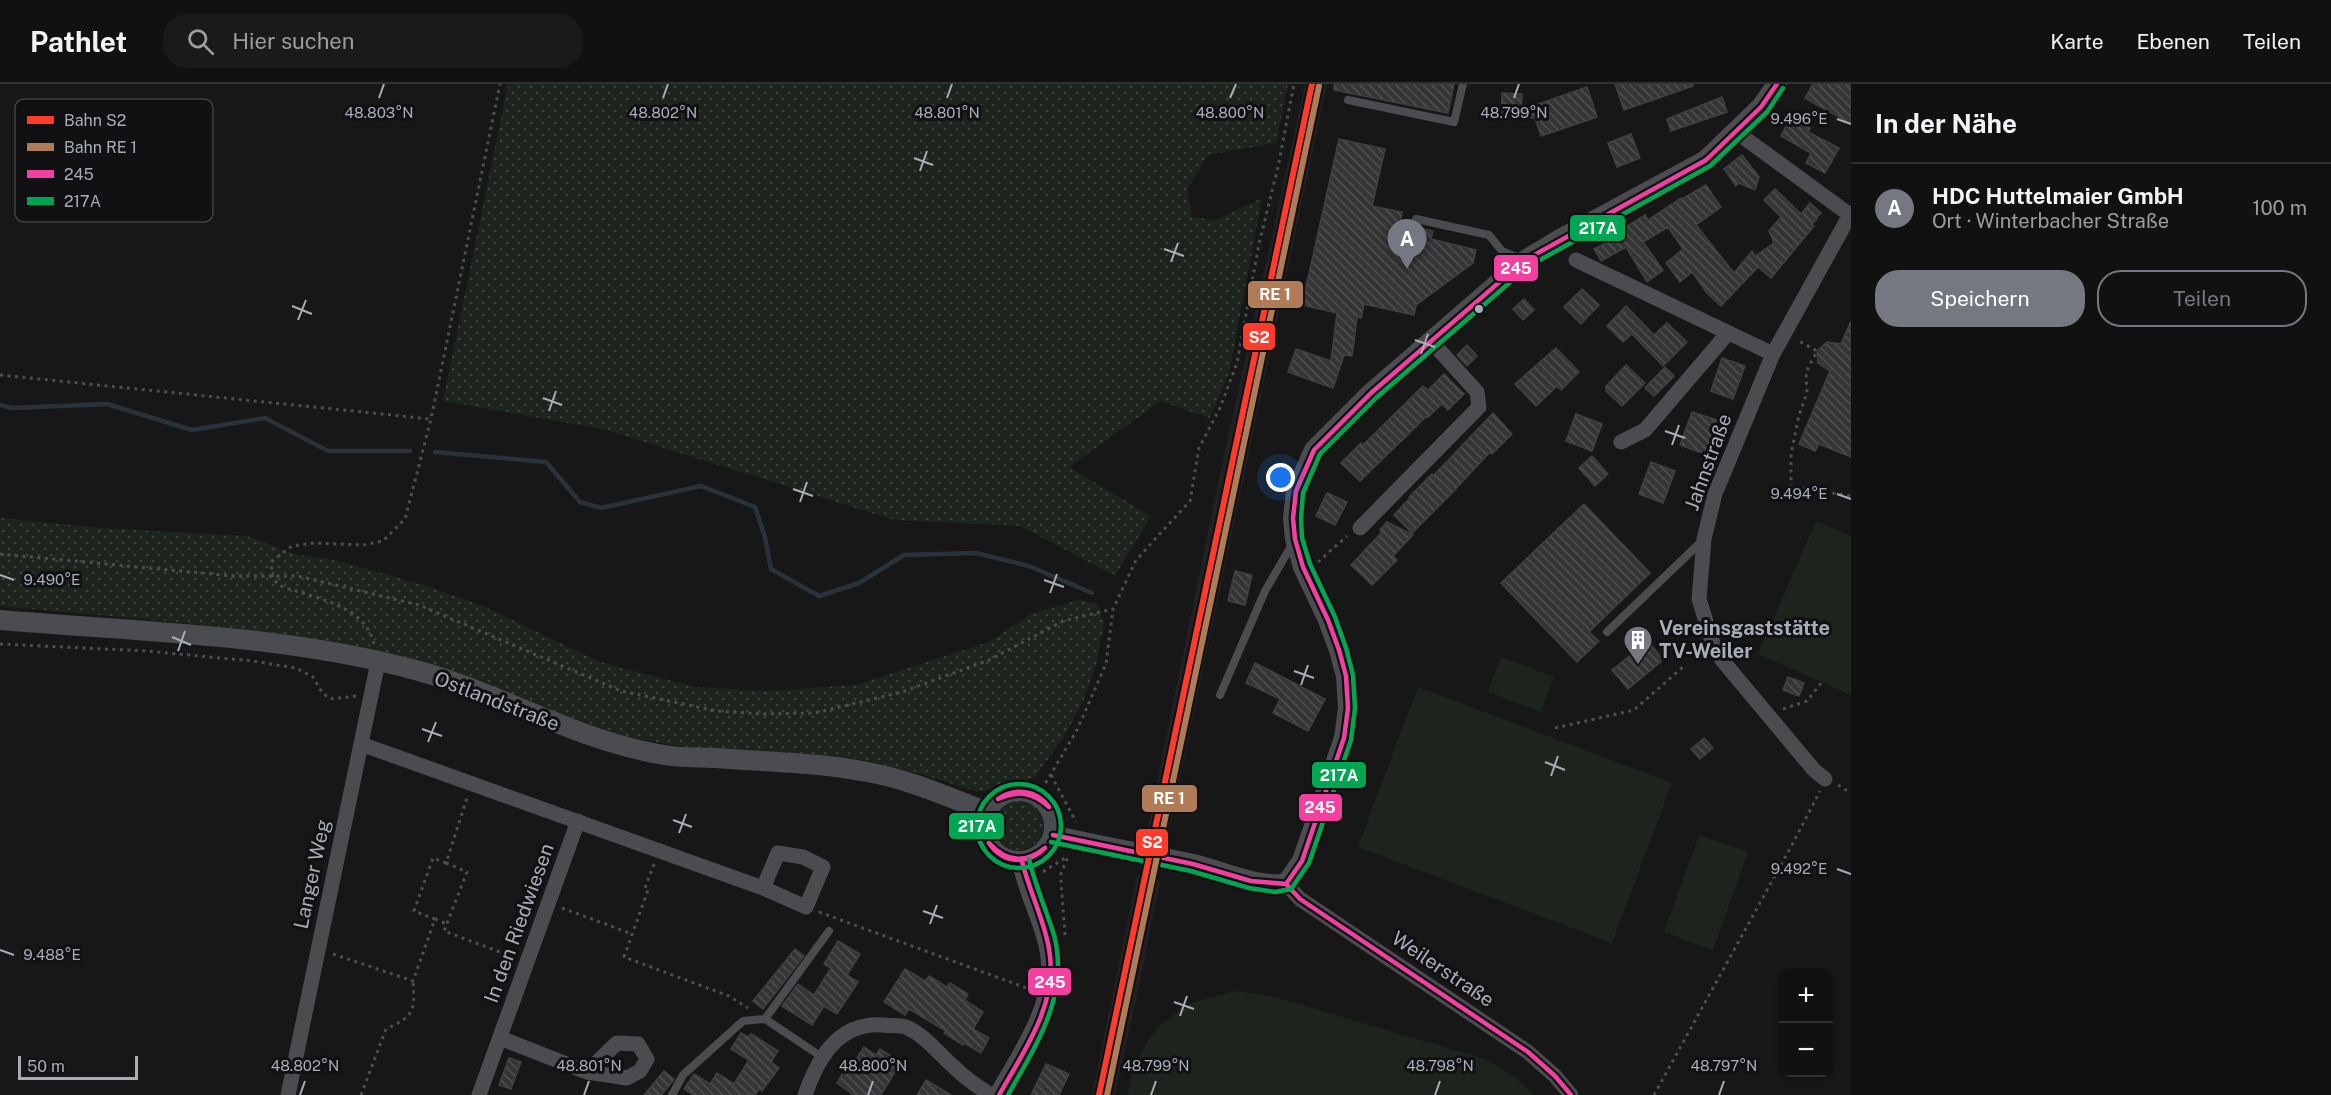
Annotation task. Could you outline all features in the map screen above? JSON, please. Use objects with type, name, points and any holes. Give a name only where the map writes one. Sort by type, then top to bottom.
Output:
[{"type":"street","points":[[1053,835],[1071,848],[1134,850],[1269,885],[1286,884],[1302,861],[1344,738],[1348,708],[1346,676],[1339,650],[1306,573],[1295,539],[1293,518],[1296,491],[1314,450],[1371,393],[1525,260],[1706,160],[1761,107],[1777,84]]},
{"type":"street","points":[[1736,131],[1850,214]]},
{"type":"street","name":"Jahnstraße","points":[[1825,779],[1814,770],[1722,660],[1712,641],[1700,598],[1704,539],[1715,494],[1773,354],[1850,214]]},
{"type":"street","points":[[1576,260],[1773,354]]},
{"type":"street","points":[[1621,442],[1645,430],[1728,333]]},
{"type":"street","points":[[1360,528],[1479,407],[1477,392],[1431,341]]},
{"type":"street","name":"Ostlandstraße","points":[[0,620],[287,645],[378,662],[418,671],[465,686],[580,733],[664,755],[801,764],[867,772],[927,788],[987,812]]},
{"type":"street","name":"Langer Weg","points":[[289,1095],[378,662]]},
{"type":"street","points":[[361,744],[763,888],[806,907],[823,867],[803,857],[778,853],[763,888]]},
{"type":"street","points":[[999,1095],[1047,1004],[1051,963],[1023,870],[999,855],[986,836],[984,824],[987,812],[1003,795],[1015,791],[1038,796],[1052,813],[1054,824],[1049,845],[1023,870]]},
{"type":"street","name":"In den Riedwiesen","points":[[478,1095],[578,821]]},
{"type":"street","name":"Weilerstraße","points":[[1286,884],[1300,899],[1528,1052],[1555,1076],[1571,1095]]},
{"type":"street","points":[[805,1095],[822,1057],[845,1032],[873,1025],[905,1027],[927,1042],[974,1086],[992,1095]]},
{"type":"street","points":[[500,1038],[587,1072]]},
{"type":"lane","points":[[1348,100],[1454,122],[1462,84]]},
{"type":"lane","points":[[1416,219],[1489,235],[1502,251],[1525,260]]},
{"type":"lane","points":[[1220,695],[1265,591],[1295,539]]},
{"type":"lane","points":[[1607,632],[1704,539]]},
{"type":"lane","points":[[765,1019],[829,931]]},
{"type":"lane","points":[[672,1095],[682,1075],[743,1021],[765,1019],[822,1057]]},
{"type":"path","points":[[378,662],[372,631],[347,609],[274,582],[271,576],[272,561],[292,546],[314,543],[363,545],[383,541],[405,519],[431,419],[500,84]]},
{"type":"path","points":[[1038,796],[1077,730],[1106,664],[1113,609],[1136,560],[1190,501],[1199,448],[1220,408],[1237,363],[1259,244],[1278,167],[1294,84]]},
{"type":"path","points":[[1784,334],[1817,351],[1806,372],[1807,393],[1799,415],[1791,454],[1791,495],[1796,487],[1851,496]]},
{"type":"path","points":[[0,375],[431,419]]},
{"type":"path","points":[[1306,573],[1344,538],[1360,528]]},
{"type":"path","points":[[0,554],[233,576],[298,576],[419,604],[621,691],[717,711],[764,714],[815,712],[902,692],[989,660],[1063,621],[1113,609]]},
{"type":"path","points":[[0,644],[147,651],[252,661],[296,668],[313,677],[323,694],[333,699],[371,694]]},
{"type":"path","points":[[1556,729],[1634,710],[1684,666]]},
{"type":"path","points":[[1767,715],[1807,701],[1822,682]]},
{"type":"path","points":[[1050,775],[1078,827],[1061,873],[1065,935]]},
{"type":"path","points":[[1654,1095],[1793,843],[1825,779]]},
{"type":"path","points":[[446,863],[472,785]]},
{"type":"path","points":[[1023,870],[1038,875],[1071,848]]},
{"type":"path","points":[[660,851],[645,888],[648,890],[624,957],[729,996],[765,1019]]},
{"type":"path","points":[[447,924],[414,911],[433,858],[467,872],[447,924],[444,931],[527,962]]},
{"type":"path","points":[[549,904],[632,934]]},
{"type":"path","points":[[806,907],[1047,996]]},
{"type":"path","points":[[361,1095],[386,1029],[405,1020],[412,1009],[413,981],[435,920]]},
{"type":"path","points":[[318,948],[413,981]]},
{"type":"shaded area","points":[[508,84],[1288,84],[1276,143],[1208,155],[1187,189],[1192,217],[1216,220],[1262,198],[1229,373],[1210,418],[1161,401],[1069,467],[1151,516],[1115,576],[1021,526],[894,520],[607,430],[443,401]]},
{"type":"shaded area","points":[[1305,84],[1327,84],[1168,835],[1147,831],[1215,497]]},
{"type":"shaded area","points":[[0,518],[101,528],[247,536],[294,554],[335,560],[424,585],[483,606],[600,662],[694,687],[767,691],[856,685],[989,642],[1031,614],[1081,599],[1098,605],[1104,623],[1096,665],[1084,699],[1065,735],[1036,776],[1028,780],[998,785],[985,791],[976,791],[917,773],[857,759],[800,753],[700,750],[629,737],[351,646],[220,627],[0,606]]},
{"type":"shaded area","points":[[1816,521],[1851,536],[1851,695],[1758,654]]},
{"type":"shaded area","points":[[1501,657],[1554,677],[1541,712],[1488,692]]},
{"type":"shaded area","points":[[1418,687],[1672,783],[1612,943],[1358,847]]},
{"type":"shaded area","points":[[1013,800],[1023,800],[1036,807],[1043,820],[1043,830],[1036,843],[1023,850],[1013,850],[1004,846],[997,839],[993,830],[993,820],[997,811],[1004,804]]},
{"type":"shaded area","points":[[1699,835],[1748,852],[1713,950],[1664,932]]},
{"type":"shaded area","points":[[1137,875],[1160,881],[1140,982],[1115,1095],[1092,1095]]},
{"type":"shaded area","points":[[1235,991],[1271,996],[1485,1059],[1515,1077],[1534,1095],[1128,1095],[1135,1065],[1150,1038],[1160,1027],[1184,1008],[1198,1001]]},
{"type":"building","points":[[1334,84],[1454,84],[1448,113],[1334,90]]},
{"type":"building","points":[[1615,84],[1693,84],[1693,86],[1624,110]]},
{"type":"building","points":[[1813,84],[1851,84],[1851,124],[1805,98]]},
{"type":"building","points":[[1587,87],[1597,117],[1541,136],[1535,118],[1501,116],[1502,93],[1522,94],[1521,110]]},
{"type":"building","points":[[1722,97],[1727,112],[1671,131],[1667,119]]},
{"type":"building","points":[[1791,117],[1810,128],[1808,132],[1839,148],[1825,173],[1806,163],[1811,153],[1781,136]]},
{"type":"building","points":[[1631,134],[1640,158],[1617,167],[1608,143]]},
{"type":"building","points":[[1339,139],[1385,149],[1372,206],[1402,212],[1400,224],[1433,231],[1431,239],[1476,250],[1473,263],[1416,305],[1414,315],[1364,304],[1361,318],[1357,317],[1352,356],[1344,355],[1333,388],[1288,372],[1296,349],[1331,361],[1337,313],[1302,305]]},
{"type":"building","points":[[1742,155],[1759,177],[1755,190],[1739,183],[1736,186],[1724,169]]},
{"type":"building","points":[[1706,185],[1721,207],[1696,225],[1734,273],[1752,251],[1755,256],[1774,243],[1769,231],[1781,217],[1764,200],[1775,189],[1801,214],[1810,203],[1821,213],[1812,224],[1814,226],[1771,278],[1758,267],[1721,306],[1707,293],[1692,272],[1680,282],[1666,263],[1683,249],[1668,227],[1643,242],[1663,270],[1647,282],[1626,247],[1601,261],[1594,249],[1620,236],[1618,232],[1645,215],[1648,220]]},
{"type":"building","points":[[1582,289],[1599,305],[1581,324],[1564,307]]},
{"type":"building","points":[[1524,299],[1534,310],[1523,320],[1513,309]]},
{"type":"building","points":[[1626,306],[1654,335],[1667,323],[1687,342],[1663,366],[1632,334],[1623,342],[1607,326]]},
{"type":"building","points":[[1851,321],[1851,457],[1819,444],[1815,451],[1799,444],[1830,371],[1818,363],[1817,351],[1827,342],[1841,344]]},
{"type":"building","points":[[1467,345],[1477,356],[1467,366],[1457,355]]},
{"type":"building","points":[[1556,348],[1579,372],[1561,390],[1557,386],[1536,406],[1515,384]]},
{"type":"building","points":[[1722,358],[1745,366],[1733,399],[1711,391]]},
{"type":"building","points":[[1626,365],[1645,383],[1622,406],[1606,391],[1606,386]]},
{"type":"building","points":[[1665,367],[1674,376],[1654,396],[1645,388]]},
{"type":"building","points":[[1444,374],[1464,394],[1448,410],[1442,404],[1427,416],[1360,481],[1341,463],[1361,443],[1363,445],[1423,386],[1428,390]]},
{"type":"building","points":[[1692,412],[1720,421],[1708,455],[1680,445]]},
{"type":"building","points":[[1493,413],[1512,434],[1492,454],[1490,452],[1412,533],[1394,515]]},
{"type":"building","points":[[1576,414],[1602,424],[1592,451],[1566,441]]},
{"type":"building","points":[[1592,456],[1608,474],[1595,486],[1579,468]]},
{"type":"building","points":[[1651,462],[1675,471],[1663,503],[1639,494]]},
{"type":"building","points":[[1327,493],[1347,502],[1335,525],[1316,516]]},
{"type":"building","points":[[1584,504],[1650,573],[1589,632],[1599,641],[1577,662],[1501,583]]},
{"type":"building","points":[[1387,522],[1413,535],[1393,556],[1397,560],[1372,585],[1351,565],[1382,532],[1380,530]]},
{"type":"building","points":[[1235,571],[1252,575],[1245,605],[1228,601]]},
{"type":"building","name":"Vereinsgaststätte TV-Weiler","points":[[1648,641],[1663,660],[1628,689],[1612,670]]},
{"type":"building","points":[[1255,663],[1325,699],[1308,731],[1273,713],[1280,699],[1246,683]]},
{"type":"building","points":[[1788,677],[1804,683],[1799,696],[1783,690]]},
{"type":"building","points":[[1704,738],[1713,748],[1700,759],[1691,749]]},
{"type":"building","points":[[838,941],[860,954],[847,975],[858,982],[837,1014],[824,1006],[812,1025],[782,1006],[798,984],[814,995],[831,968],[824,964]]},
{"type":"building","points":[[795,949],[804,956],[763,1009],[753,1001]]},
{"type":"building","points":[[905,969],[925,981],[929,976],[947,987],[950,983],[968,994],[965,1000],[983,1012],[973,1029],[989,1038],[981,1053],[964,1043],[963,1045],[944,1033],[946,1031],[909,1009],[905,1015],[884,1002]]},
{"type":"building","points":[[741,1033],[748,1037],[751,1034],[778,1051],[771,1062],[779,1068],[762,1091],[759,1089],[755,1095],[745,1090],[752,1095],[694,1095],[684,1089],[694,1074],[710,1084],[717,1073],[734,1084],[749,1060],[731,1049]]},
{"type":"building","points":[[864,1047],[876,1055],[880,1049],[901,1062],[881,1095],[854,1095],[837,1083],[844,1071],[847,1073]]},
{"type":"building","points":[[509,1058],[521,1062],[511,1089],[499,1085]]},
{"type":"building","points":[[1046,1064],[1069,1074],[1059,1095],[1031,1095]]},
{"type":"building","points":[[664,1071],[674,1079],[673,1081],[661,1095],[644,1095]]},
{"type":"building","points":[[926,1080],[951,1095],[917,1095]]},
{"type":"waterway","points":[[0,405],[12,408],[107,404],[192,430],[265,418],[328,451],[410,451]]},
{"type":"waterway","points":[[435,452],[546,462],[580,502],[601,508],[701,486],[755,507],[765,537],[771,569],[819,596],[859,583],[904,555],[976,553],[1029,566],[1092,593]]},
{"type":"rail line","name":"S2","points":[[1099,1095],[1312,84]]},
{"type":"transit line","name":"245","points":[[1053,835],[1193,864],[1251,881],[1286,884],[1302,861],[1344,738],[1348,708],[1346,676],[1339,650],[1328,620],[1303,567],[1295,539],[1293,518],[1296,491],[1314,450],[1371,393],[1525,260],[1706,160],[1761,107],[1777,84]]},
{"type":"transit line","points":[[1107,1095],[1319,86]]},
{"type":"transit line","name":"217A","points":[[1051,842],[1191,871],[1249,888],[1275,892],[1291,889],[1309,863],[1351,740],[1355,708],[1353,675],[1346,648],[1335,617],[1310,564],[1302,538],[1303,493],[1320,454],[1376,398],[1529,266],[1710,166],[1767,112],[1783,88]]},
{"type":"transit line","name":"217A","points":[[1019,784],[1035,787],[1049,796],[1058,810],[1061,826],[1058,842],[1049,856],[1035,865],[1019,868],[1003,865],[989,856],[980,842],[977,826],[980,810],[989,796],[1003,787],[1019,784]]},
{"type":"transit line","name":"245","points":[[998,799],[1011,793],[1025,792],[1038,797],[1049,807]]},
{"type":"transit line","name":"245","points":[[998,799],[1012,794],[1025,794],[1037,798],[1049,807]]},
{"type":"transit line","name":"245","points":[[989,843],[1002,854],[1016,859],[1030,857],[1045,848]]},
{"type":"transit line","name":"245","points":[[989,843],[1001,855],[1016,860],[1031,857],[1045,848]]},
{"type":"transit line","name":"217A","points":[[1008,1095],[1048,1019],[1058,978],[1058,957],[1054,935],[1029,859]]},
{"type":"transit line","name":"245","points":[[999,1095],[1037,1026],[1049,988],[1051,969],[1047,938],[1022,861]]},
{"type":"transit line","name":"245","points":[[1286,884],[1300,899],[1528,1052],[1555,1076],[1571,1095]]},
{"type":"place","name":"HDC Huttelmaier GmbH","points":[[1407,269]]},
{"type":"place","name":"Vereinsgaststätte TV-Weiler","points":[[1638,666]]}]
